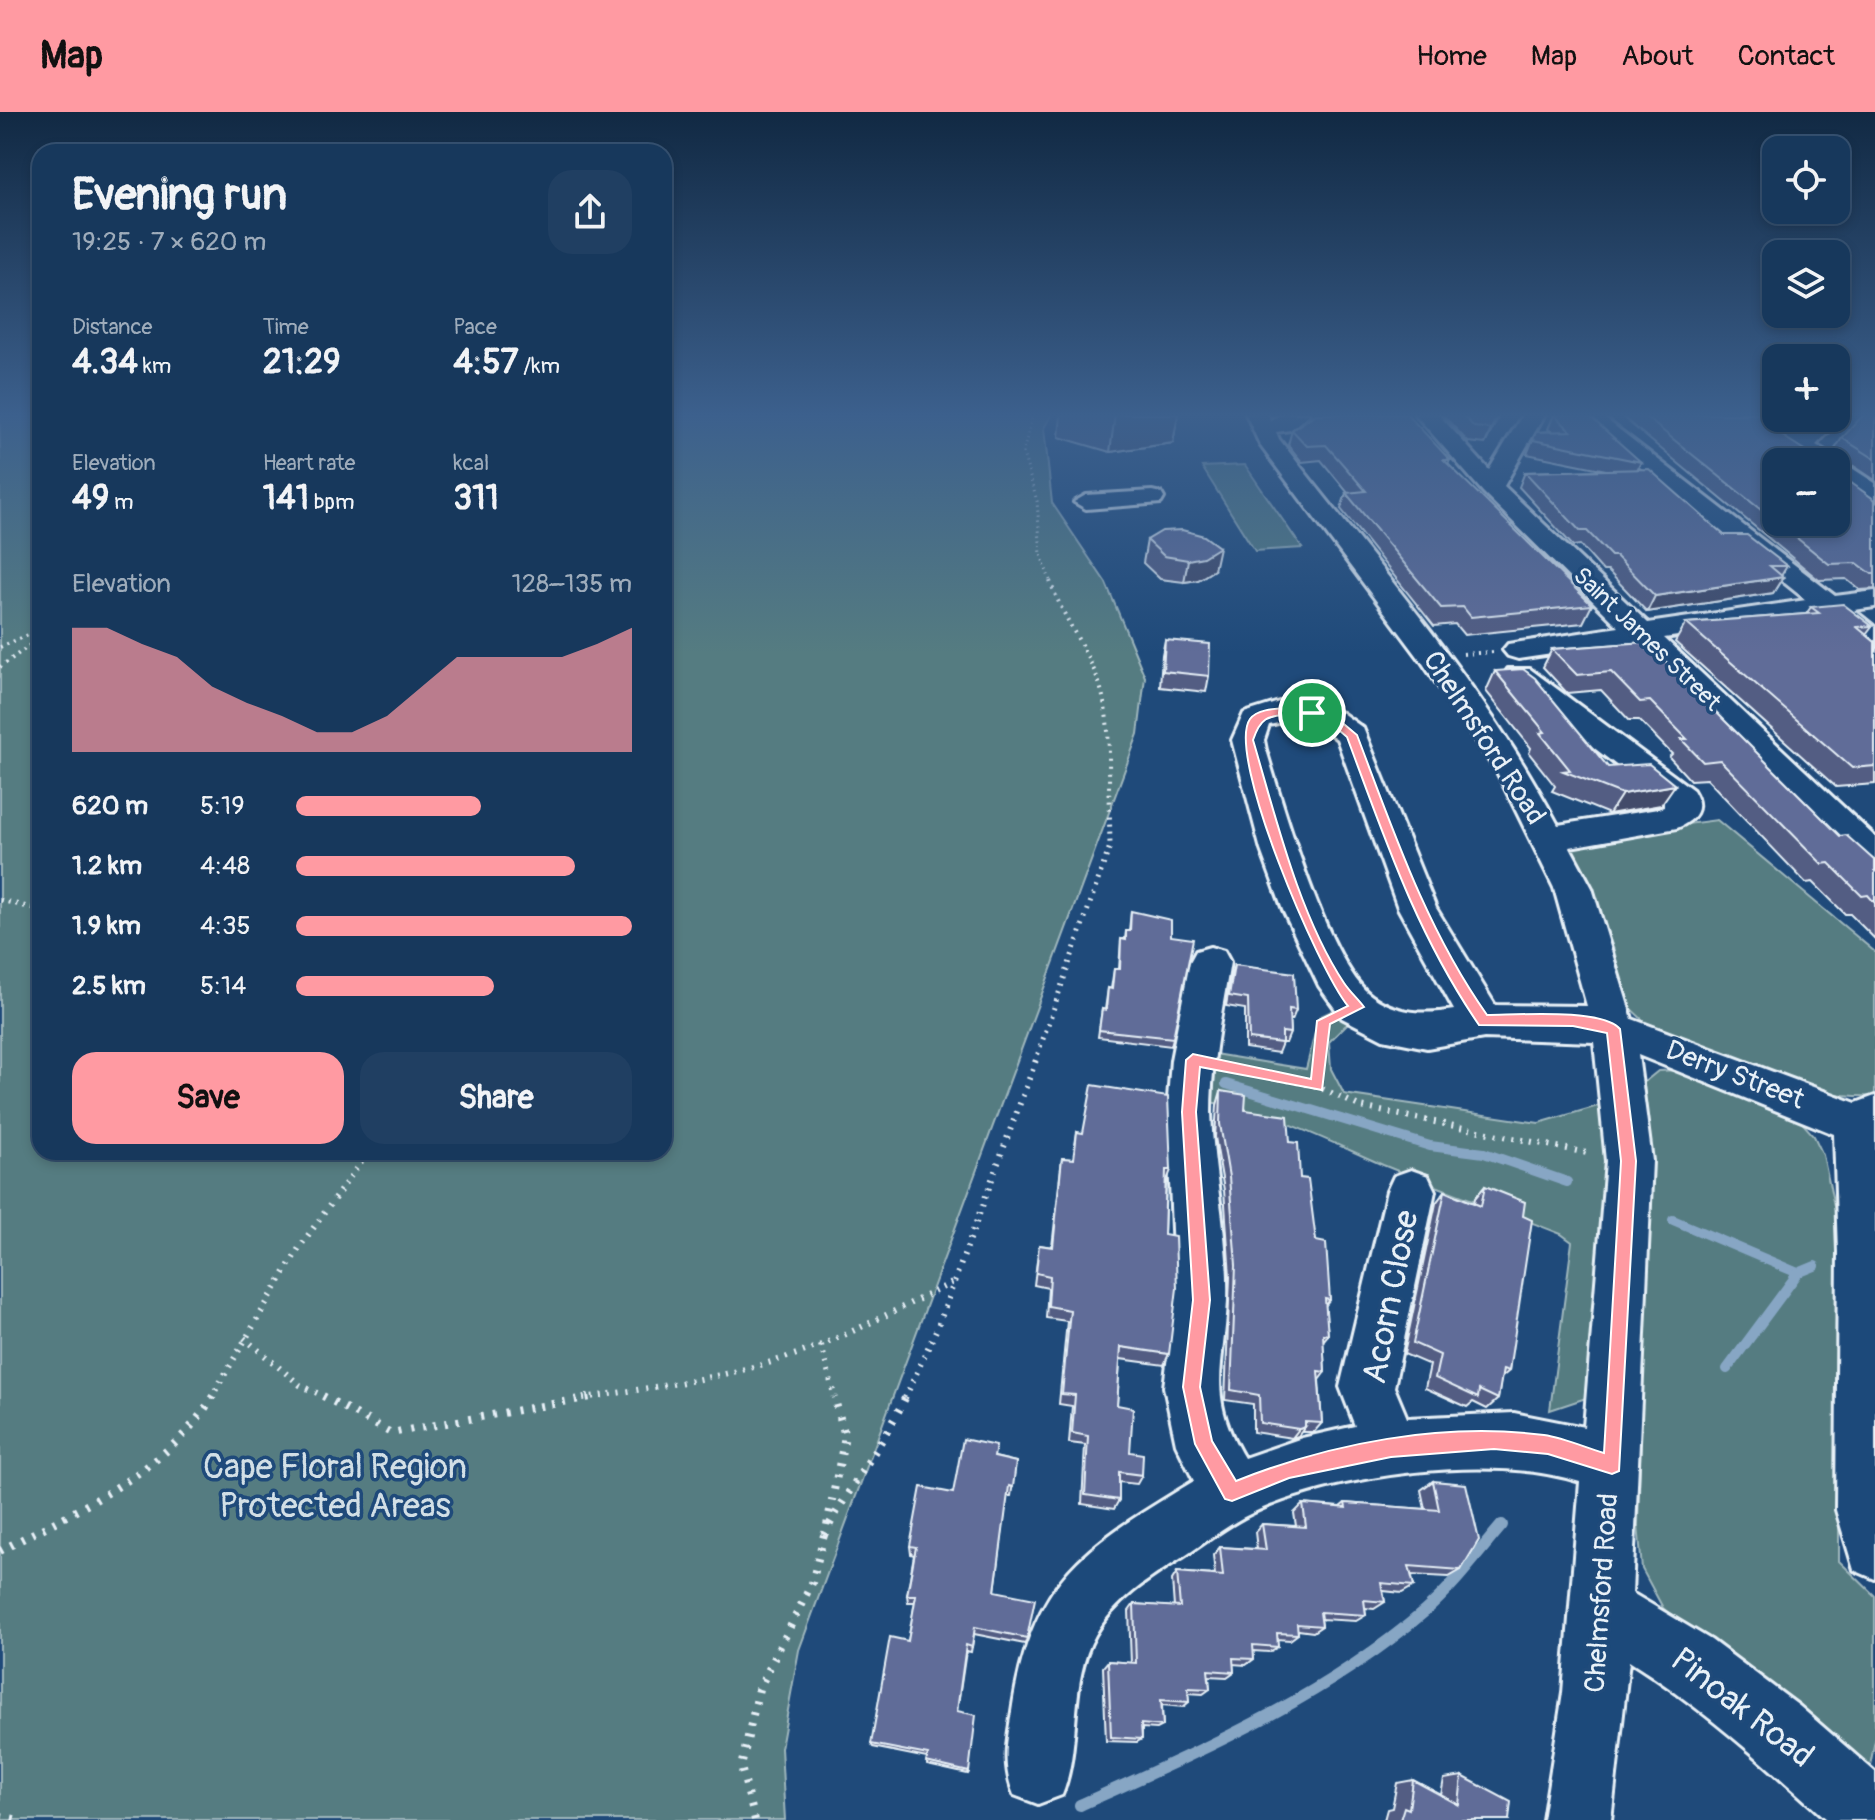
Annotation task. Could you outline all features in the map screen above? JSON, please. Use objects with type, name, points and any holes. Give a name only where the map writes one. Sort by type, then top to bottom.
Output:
[{"type":"street","name":"Chelmsford Road","points":[[1307,494],[1433,657],[1514,773],[1573,888],[1614,1029],[1629,1161],[1612,1465],[1595,1693],[1577,1820]]},
{"type":"street","name":"Saint James Street","points":[[1498,494],[1875,858]]},
{"type":"street","points":[[1687,494],[1875,641]]},
{"type":"street","points":[[1086,502],[1152,498]]},
{"type":"street","points":[[1518,662],[1638,631],[1875,599]]},
{"type":"street","points":[[1518,662],[1681,798],[1683,806],[1681,813],[1665,820],[1550,838]]},
{"type":"street","points":[[1357,1007],[1339,986],[1302,910],[1279,850],[1248,740],[1255,720],[1263,715],[1297,710],[1312,713],[1335,722],[1352,735],[1417,908],[1459,985],[1484,1021]]},
{"type":"street","points":[[1210,962],[1193,1060],[1189,1112],[1201,1300],[1191,1387],[1204,1444],[1232,1492]]},
{"type":"street","name":"Derry Street","points":[[1357,1007],[1398,1027],[1427,1031],[1484,1021],[1573,1021],[1614,1029],[1866,1119],[1869,1257],[1865,1510],[1875,1549]]},
{"type":"street","name":"Acorn Close","points":[[1391,1448],[1367,1387],[1411,1191]]},
{"type":"street","points":[[1038,1771],[1055,1654],[1073,1613],[1093,1585],[1114,1567],[1232,1492],[1289,1469],[1391,1448],[1494,1440],[1548,1445],[1612,1465]]},
{"type":"street","name":"Pinoak Road","points":[[1601,1609],[1689,1662],[1776,1729],[1875,1817]]},
{"type":"path","points":[[824,1535],[848,1490],[891,1427],[955,1282],[1110,846],[1108,725],[1097,678],[1059,606],[1041,555],[1035,494]]},
{"type":"path","points":[[0,647],[32,633]]},
{"type":"path","points":[[0,667],[32,644]]},
{"type":"path","points":[[1433,657],[1518,662]]},
{"type":"path","points":[[0,900],[32,908]]},
{"type":"path","points":[[1317,1086],[1323,1021],[1357,1007]]},
{"type":"path","points":[[1193,1060],[1317,1086],[1361,1107],[1629,1161]]},
{"type":"path","points":[[0,1551],[116,1488],[158,1457],[200,1417],[299,1248],[362,1160]]},
{"type":"path","points":[[244,1338],[300,1385],[351,1408],[391,1433],[540,1404],[681,1383],[821,1345],[955,1282]]},
{"type":"path","points":[[755,1820],[741,1767],[759,1689],[812,1583],[845,1436],[821,1345]]},
{"type":"path","points":[[0,1816],[19,1820]]},
{"type":"green space","name":"Cape Floral Region Protected Areas","points":[[0,494],[32,494],[32,1160],[672,1160],[672,494],[1051,494],[1052,503],[1106,583],[1145,677],[1138,734],[799,1650],[781,1748],[785,1820],[0,1820]]},
{"type":"green space","points":[[1219,494],[1265,494],[1302,548],[1255,551]]},
{"type":"green space","points":[[1717,820],[1875,952],[1875,1096],[1816,1091],[1758,1073],[1646,1023],[1627,1005],[1614,950],[1591,889],[1567,840]]},
{"type":"green space","points":[[1340,1007],[1354,1017],[1329,1042],[1331,1069],[1344,1094],[1539,1123],[1605,1104],[1613,1172],[1589,1397],[1550,1410],[1572,1242],[1561,1234],[1383,1165],[1298,1128],[1210,1102],[1214,1054],[1306,1069],[1319,1017]]},
{"type":"green space","points":[[1682,1070],[1797,1117],[1814,1136],[1823,1155],[1839,1229],[1839,1561],[1875,1596],[1875,1740],[1866,1786],[1663,1608],[1642,1569],[1638,1524],[1651,1154],[1642,1084],[1658,1071]]},
{"type":"building","points":[[1347,494],[1478,494],[1592,605],[1471,617],[1463,607],[1441,608]]},
{"type":"building","points":[[1545,494],[1677,494],[1724,535],[1747,535],[1787,566],[1770,566],[1783,577],[1655,596],[1616,556],[1611,556],[1587,531],[1580,531]]},
{"type":"building","points":[[1741,494],[1762,494],[1762,511]]},
{"type":"building","points":[[1850,494],[1866,494],[1875,500],[1875,574],[1857,563],[1829,564],[1794,536],[1850,536]]},
{"type":"building","points":[[1182,530],[1204,536],[1219,547],[1203,557],[1188,560],[1164,556],[1147,540],[1162,531]]},
{"type":"building","points":[[1843,604],[1872,626],[1857,627],[1875,642],[1875,766],[1852,768],[1686,623],[1819,613],[1811,607]]},
{"type":"building","points":[[1165,640],[1210,644],[1209,676],[1163,671]]},
{"type":"building","points":[[1646,642],[1840,836],[1846,835],[1875,861],[1875,903],[1868,895],[1862,896],[1829,863],[1822,864],[1720,760],[1703,762],[1681,739],[1687,739],[1650,701],[1640,702],[1611,672],[1577,675],[1552,649]]},
{"type":"building","points":[[1523,669],[1535,678],[1608,767],[1649,764],[1675,785],[1622,794],[1563,771],[1570,770],[1540,733],[1545,732],[1495,671]]},
{"type":"building","points":[[1131,911],[1171,920],[1171,936],[1193,939],[1173,1038],[1099,1030],[1102,1009],[1106,1010],[1108,988],[1112,989],[1114,969],[1120,969],[1121,939],[1126,940],[1126,931],[1130,931]]},
{"type":"building","points":[[1234,965],[1294,973],[1296,1010],[1289,1009],[1290,1033],[1282,1032],[1282,1043],[1249,1039],[1248,999],[1229,996]]},
{"type":"building","points":[[1092,1085],[1168,1097],[1171,1170],[1166,1170],[1164,1235],[1175,1237],[1177,1288],[1169,1354],[1121,1347],[1117,1405],[1133,1408],[1130,1452],[1143,1454],[1142,1475],[1119,1472],[1119,1500],[1085,1495],[1088,1436],[1072,1433],[1075,1395],[1062,1394],[1070,1310],[1048,1306],[1050,1276],[1036,1273],[1039,1245],[1053,1247],[1062,1158],[1074,1159],[1077,1132],[1083,1133]]},
{"type":"building","points":[[1221,1091],[1246,1095],[1245,1110],[1288,1116],[1290,1142],[1298,1143],[1300,1178],[1308,1179],[1316,1241],[1326,1243],[1330,1300],[1325,1299],[1328,1335],[1323,1334],[1325,1372],[1318,1371],[1322,1423],[1305,1422],[1305,1427],[1299,1429],[1260,1423],[1259,1395],[1231,1390],[1236,1265],[1229,1177],[1220,1124]]},
{"type":"building","points":[[1485,1186],[1525,1202],[1523,1216],[1532,1220],[1509,1371],[1503,1369],[1498,1399],[1479,1390],[1478,1398],[1435,1378],[1440,1355],[1413,1343],[1445,1191],[1481,1206]]},
{"type":"building","points":[[963,1439],[996,1446],[994,1457],[1016,1462],[1013,1487],[1009,1486],[995,1591],[1035,1599],[1027,1638],[975,1627],[972,1647],[966,1645],[957,1711],[976,1715],[969,1772],[926,1762],[928,1755],[871,1744],[890,1637],[908,1641],[916,1595],[907,1595],[916,1547],[910,1546],[921,1487],[953,1493]]},
{"type":"building","points":[[1433,1481],[1466,1484],[1479,1540],[1461,1570],[1409,1566],[1414,1586],[1381,1583],[1385,1602],[1364,1600],[1366,1615],[1320,1612],[1322,1626],[1297,1624],[1298,1634],[1277,1633],[1278,1647],[1253,1645],[1254,1659],[1233,1658],[1234,1672],[1208,1670],[1210,1689],[1188,1688],[1189,1702],[1161,1700],[1163,1726],[1141,1724],[1142,1739],[1111,1737],[1108,1661],[1136,1663],[1134,1604],[1180,1607],[1177,1572],[1223,1576],[1220,1547],[1266,1550],[1262,1524],[1306,1527],[1303,1504],[1346,1508],[1345,1503],[1439,1510]]},
{"type":"building","points":[[1462,1776],[1511,1802],[1509,1820],[1400,1820],[1404,1807],[1409,1809],[1413,1780],[1459,1805]]},
{"type":"waterway","points":[[1226,1084],[1430,1146],[1484,1153],[1567,1182]]},
{"type":"waterway","points":[[1673,1220],[1798,1273]]},
{"type":"waterway","points":[[1798,1273],[1815,1266]]},
{"type":"waterway","points":[[1727,1369],[1798,1273]]},
{"type":"waterway","points":[[1080,1805],[1215,1743],[1345,1670],[1386,1642],[1436,1601],[1502,1525]]},
{"type":"route","points":[[1297,710],[1312,713],[1335,722],[1352,735],[1417,908],[1459,985],[1484,1021],[1573,1021],[1614,1029],[1629,1161],[1612,1465],[1548,1445],[1494,1440],[1391,1448],[1289,1469],[1232,1492],[1204,1444],[1191,1387],[1201,1300],[1189,1112],[1193,1060],[1317,1086],[1323,1021],[1357,1007],[1339,986],[1302,910],[1279,850],[1248,740],[1255,720],[1263,715],[1297,710]]}]
